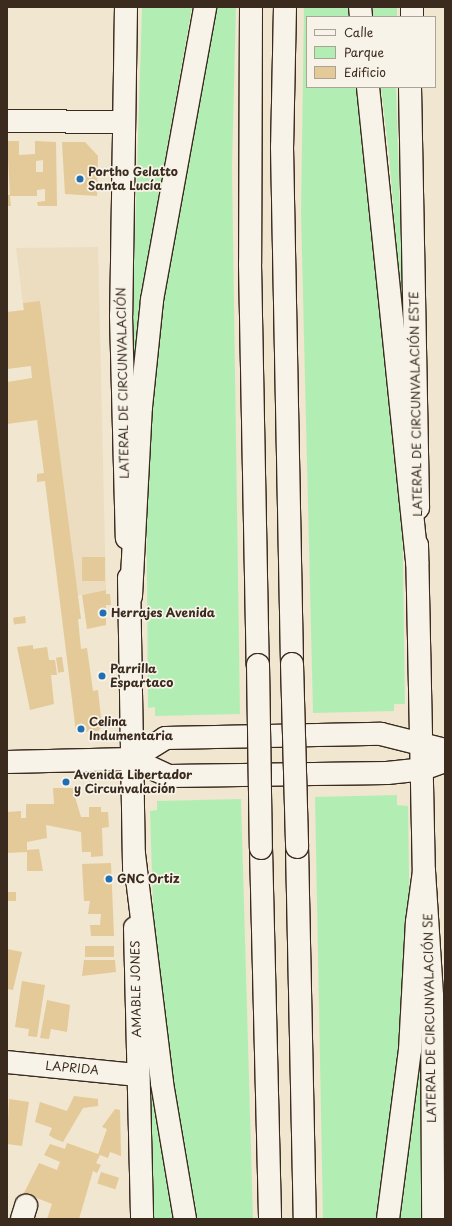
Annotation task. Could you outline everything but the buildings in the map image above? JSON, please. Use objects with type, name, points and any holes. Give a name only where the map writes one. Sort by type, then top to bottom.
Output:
[{"type":"main road","name":"LATERAL DE CIRCUNVALACIÓN","points":[[126,7],[123,122],[122,323],[125,508],[131,596],[132,760]]},
{"type":"main road","points":[[131,596],[141,407],[152,300],[205,7]]},
{"type":"main road","points":[[251,7],[250,264],[270,1219]]},
{"type":"main road","points":[[285,7],[282,147],[305,1219]]},
{"type":"main road","points":[[368,88],[417,563]]},
{"type":"main road","name":"LATERAL DE CIRCUNVALACIÓN ESTE","points":[[410,88],[420,476],[417,563],[423,769]]},
{"type":"main road","points":[[7,121],[123,122]]},
{"type":"main road","points":[[132,760],[165,738],[381,734],[445,750]]},
{"type":"main road","points":[[7,762],[132,760],[169,776],[387,773],[423,769],[445,761]]},
{"type":"main road","name":"AMABLE JONES","points":[[132,760],[137,1075],[142,1219]]},
{"type":"main road","name":"LATERAL DE CIRCUNVALACIÓN SE","points":[[423,769],[424,871],[429,906],[438,1028],[433,1219]]},
{"type":"main road","points":[[134,854],[162,1082],[185,1219]]},
{"type":"main road","points":[[388,1219],[410,1050],[417,922],[424,871]]},
{"type":"main road","name":"LAPRIDA","points":[[7,1062],[137,1075]]},
{"type":"shaded area","points":[[98,247],[106,590],[60,599],[16,248]]},
{"type":"green space","points":[[142,7],[192,7],[145,275],[135,424],[131,369]]},
{"type":"green space","points":[[212,7],[236,7],[232,166],[240,714],[155,716],[155,707],[148,708],[146,458],[155,333]]},
{"type":"green space","points":[[304,7],[354,7],[355,16],[306,16],[306,88],[362,88],[402,499],[405,704],[394,704],[394,711],[313,713],[301,212]]},
{"type":"green space","points":[[373,7],[397,7],[397,16],[373,16]]},
{"type":"green space","points":[[381,88],[396,88],[404,338],[389,154]]},
{"type":"green space","points":[[397,795],[397,805],[408,806],[410,942],[382,1219],[323,1219],[315,797]]},
{"type":"green space","points":[[241,799],[253,1219],[193,1219],[180,1148],[154,938],[150,811],[157,810],[157,801]]},
{"type":"green space","points":[[422,1001],[425,1219],[400,1219],[415,1099]]},
{"type":"green space","points":[[145,1021],[154,1075],[174,1219],[152,1219]]},
{"type":"place","name":"Portho Gelatto Santa Lucía","points":[[80,179]]},
{"type":"place","name":"Herrajes Avenida","points":[[103,613]]},
{"type":"place","name":"Parrilla Espartaco","points":[[102,676]]},
{"type":"place","name":"Celina Indumentaria","points":[[81,729]]},
{"type":"place","name":"Avenida Libertador y Circunvalación","points":[[66,782]]},
{"type":"place","name":"GNC Ortiz","points":[[109,879]]}]
